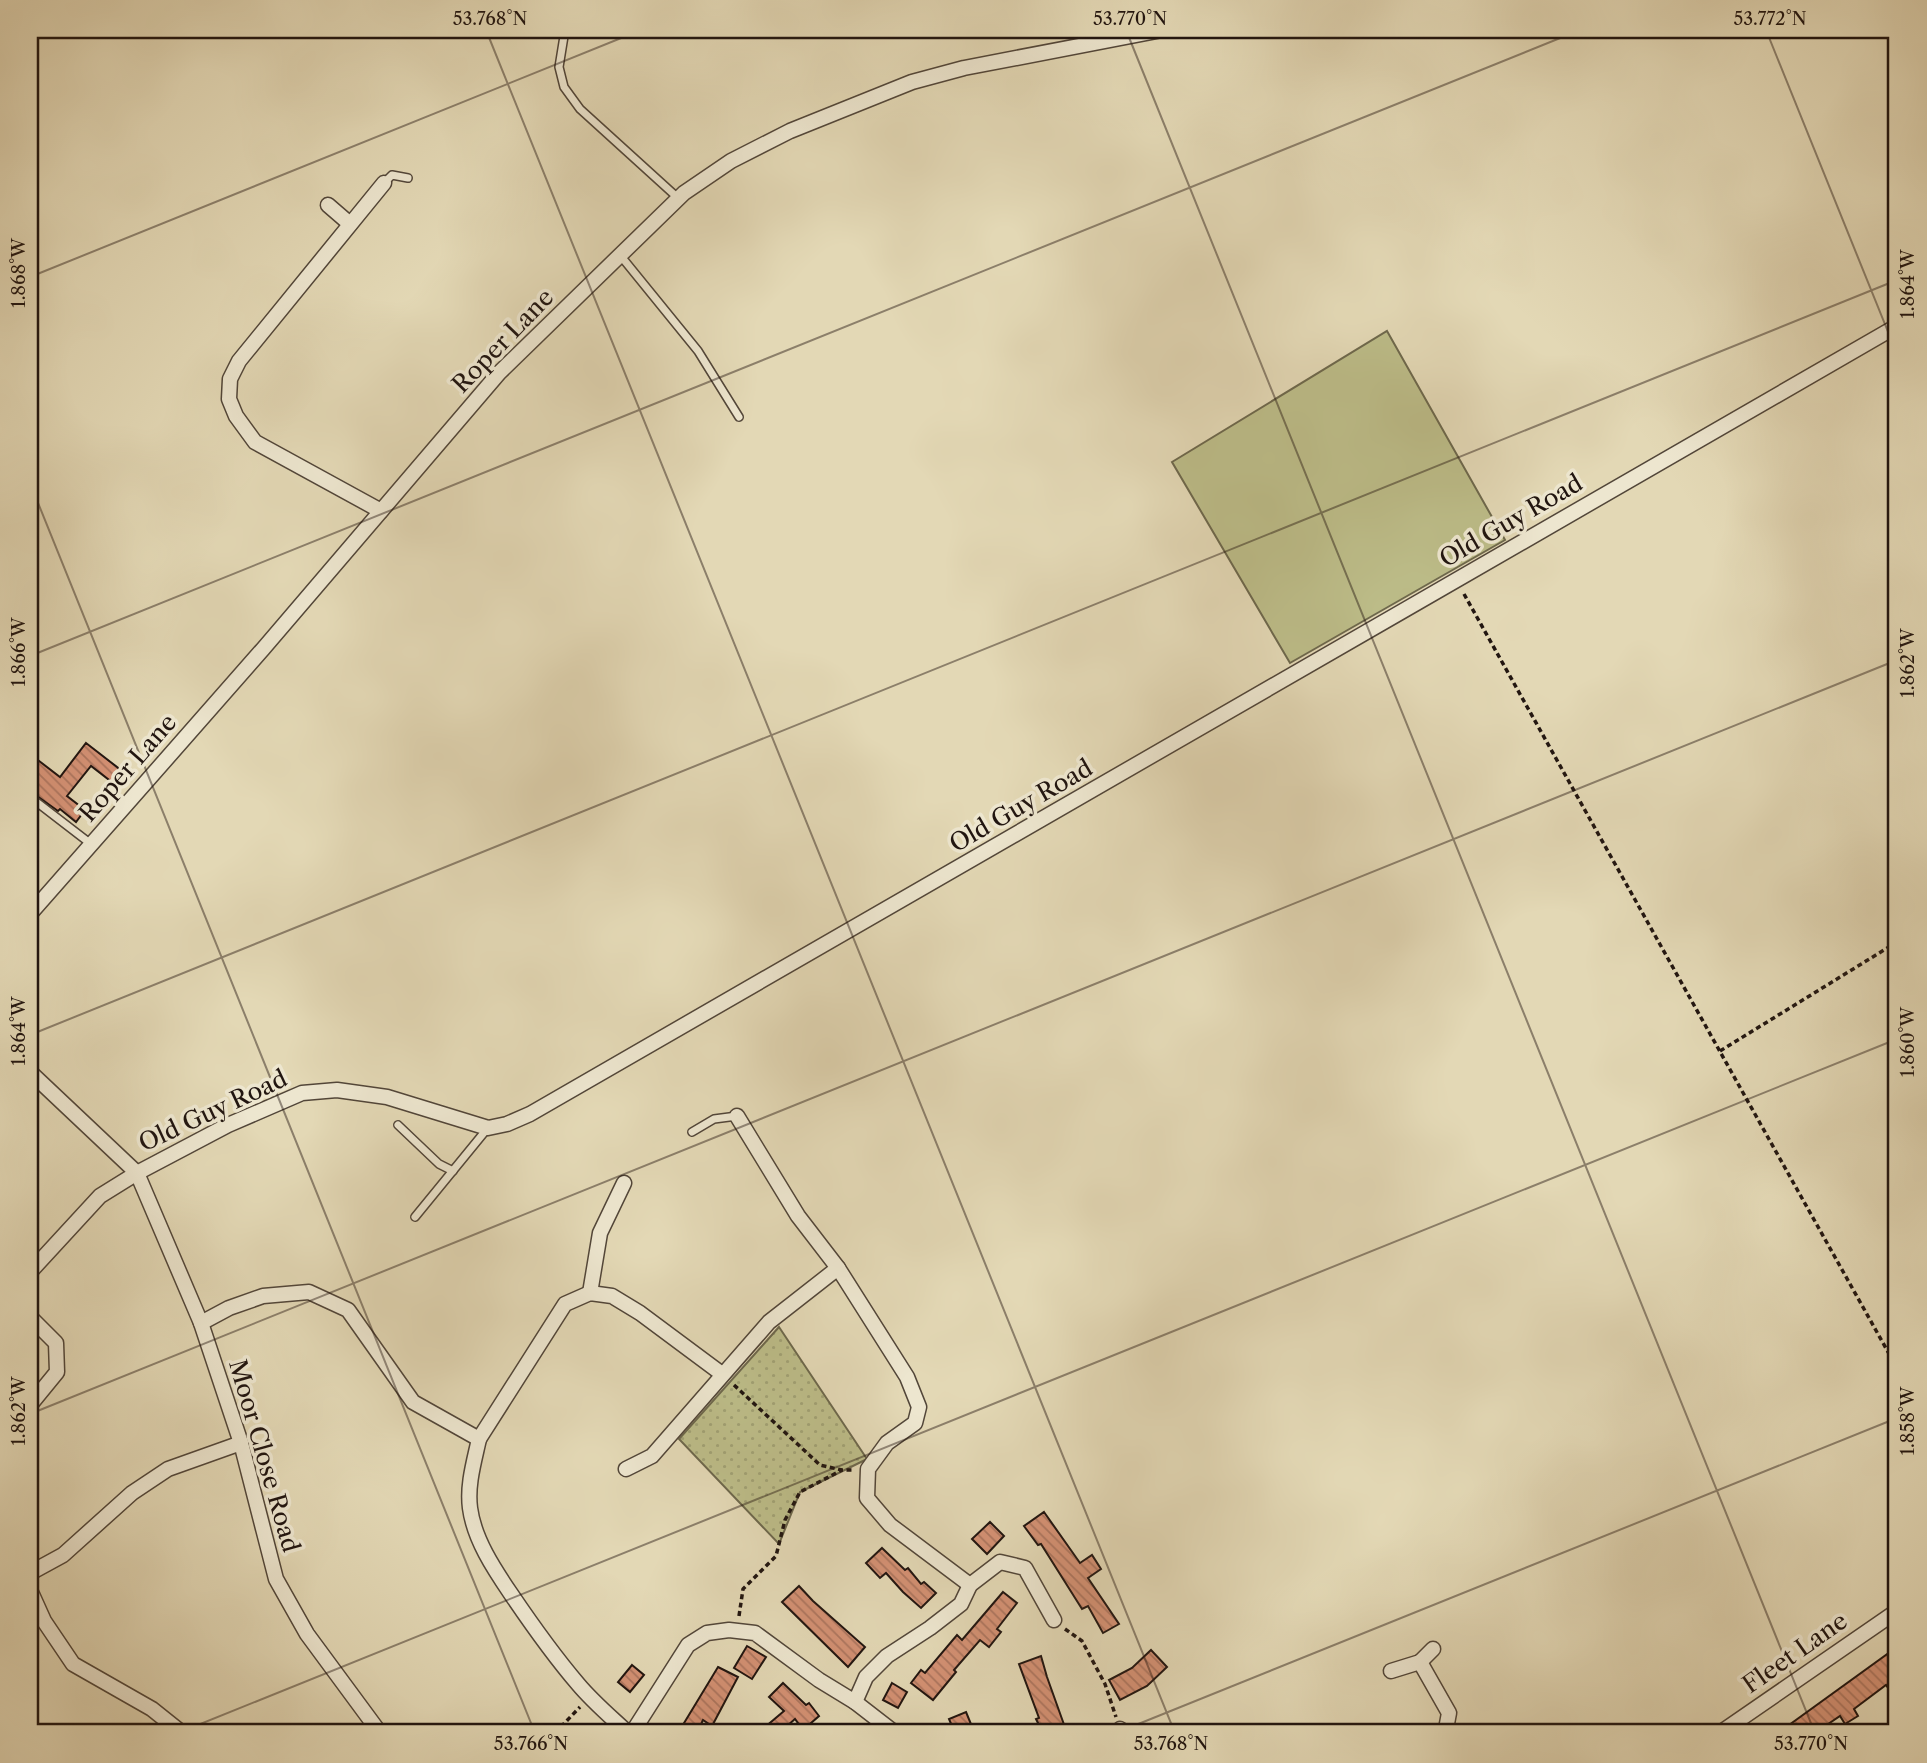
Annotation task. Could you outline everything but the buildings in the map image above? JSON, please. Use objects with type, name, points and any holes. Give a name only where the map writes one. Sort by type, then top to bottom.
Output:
[{"type":"street","name":"Roper Lane","points":[[30,914],[499,373],[678,198],[731,161],[790,131],[912,82],[964,68],[1162,30]]},
{"type":"street","points":[[381,512],[255,442],[236,416],[229,399],[230,379],[239,361],[384,183]]},
{"type":"street","points":[[328,205],[350,224]]},
{"type":"street","name":"Old Guy Road","points":[[30,1272],[100,1196],[137,1173],[229,1125],[302,1093],[337,1090],[387,1097],[488,1128],[507,1125],[1089,794],[1897,326]]},
{"type":"street","points":[[30,1072],[137,1173]]},
{"type":"street","points":[[737,1116],[798,1216],[838,1268],[907,1377],[919,1407],[915,1423],[887,1443],[868,1469],[867,1497],[890,1525],[970,1585]]},
{"type":"street","name":"Moor Close Road","points":[[137,1173],[201,1323],[241,1443],[276,1579],[306,1634],[380,1733]]},
{"type":"street","points":[[590,1293],[600,1233],[624,1183]]},
{"type":"street","points":[[626,1469],[652,1456],[769,1322],[838,1268]]},
{"type":"street","points":[[201,1323],[229,1308],[263,1296],[310,1292],[348,1310],[413,1402],[478,1439]]},
{"type":"street","points":[[722,1374],[640,1313],[612,1296],[590,1293],[565,1304],[478,1439],[469,1487],[475,1531],[499,1577],[537,1632],[590,1697],[630,1733],[688,1645],[707,1633],[729,1630],[755,1633],[895,1733]]},
{"type":"street","points":[[30,1317],[56,1343],[57,1372],[30,1405]]},
{"type":"street","points":[[30,1573],[63,1555],[132,1493],[168,1469],[241,1443]]},
{"type":"street","points":[[855,1702],[866,1677],[887,1657],[961,1604],[970,1585],[1000,1562],[1025,1568],[1054,1620]]},
{"type":"street","points":[[30,1590],[44,1621],[73,1664],[152,1709],[182,1733]]},
{"type":"street","name":"Fleet Lane","points":[[1720,1733],[1897,1611]]},
{"type":"street","points":[[1391,1671],[1420,1662],[1433,1649]]},
{"type":"street","points":[[1420,1662],[1449,1713],[1443,1733]]},
{"type":"lane","points":[[565,30],[559,67],[564,87],[580,109],[678,198]]},
{"type":"lane","points":[[384,183],[392,176],[408,178]]},
{"type":"lane","points":[[620,254],[698,351],[739,417]]},
{"type":"lane","points":[[30,797],[91,844]]},
{"type":"lane","points":[[692,1132],[714,1119],[737,1116]]},
{"type":"lane","points":[[398,1125],[439,1164],[453,1171]]},
{"type":"lane","points":[[415,1217],[488,1128]]},
{"type":"path","points":[[1456,580],[1897,1368]]},
{"type":"path","points":[[1719,1051],[1897,942]]},
{"type":"path","points":[[722,1374],[820,1465],[842,1470],[868,1469]]},
{"type":"path","points":[[739,1631],[738,1613],[743,1589],[776,1556],[785,1520],[800,1492],[842,1470]]},
{"type":"path","points":[[1054,1620],[1082,1641],[1105,1684],[1121,1731]]},
{"type":"path","points":[[555,1733],[590,1697]]},
{"type":"green space","points":[[1387,331],[1505,540],[1290,663],[1172,462]]},
{"type":"green space","points":[[779,1327],[867,1459],[800,1492],[779,1544],[679,1439]]}]
